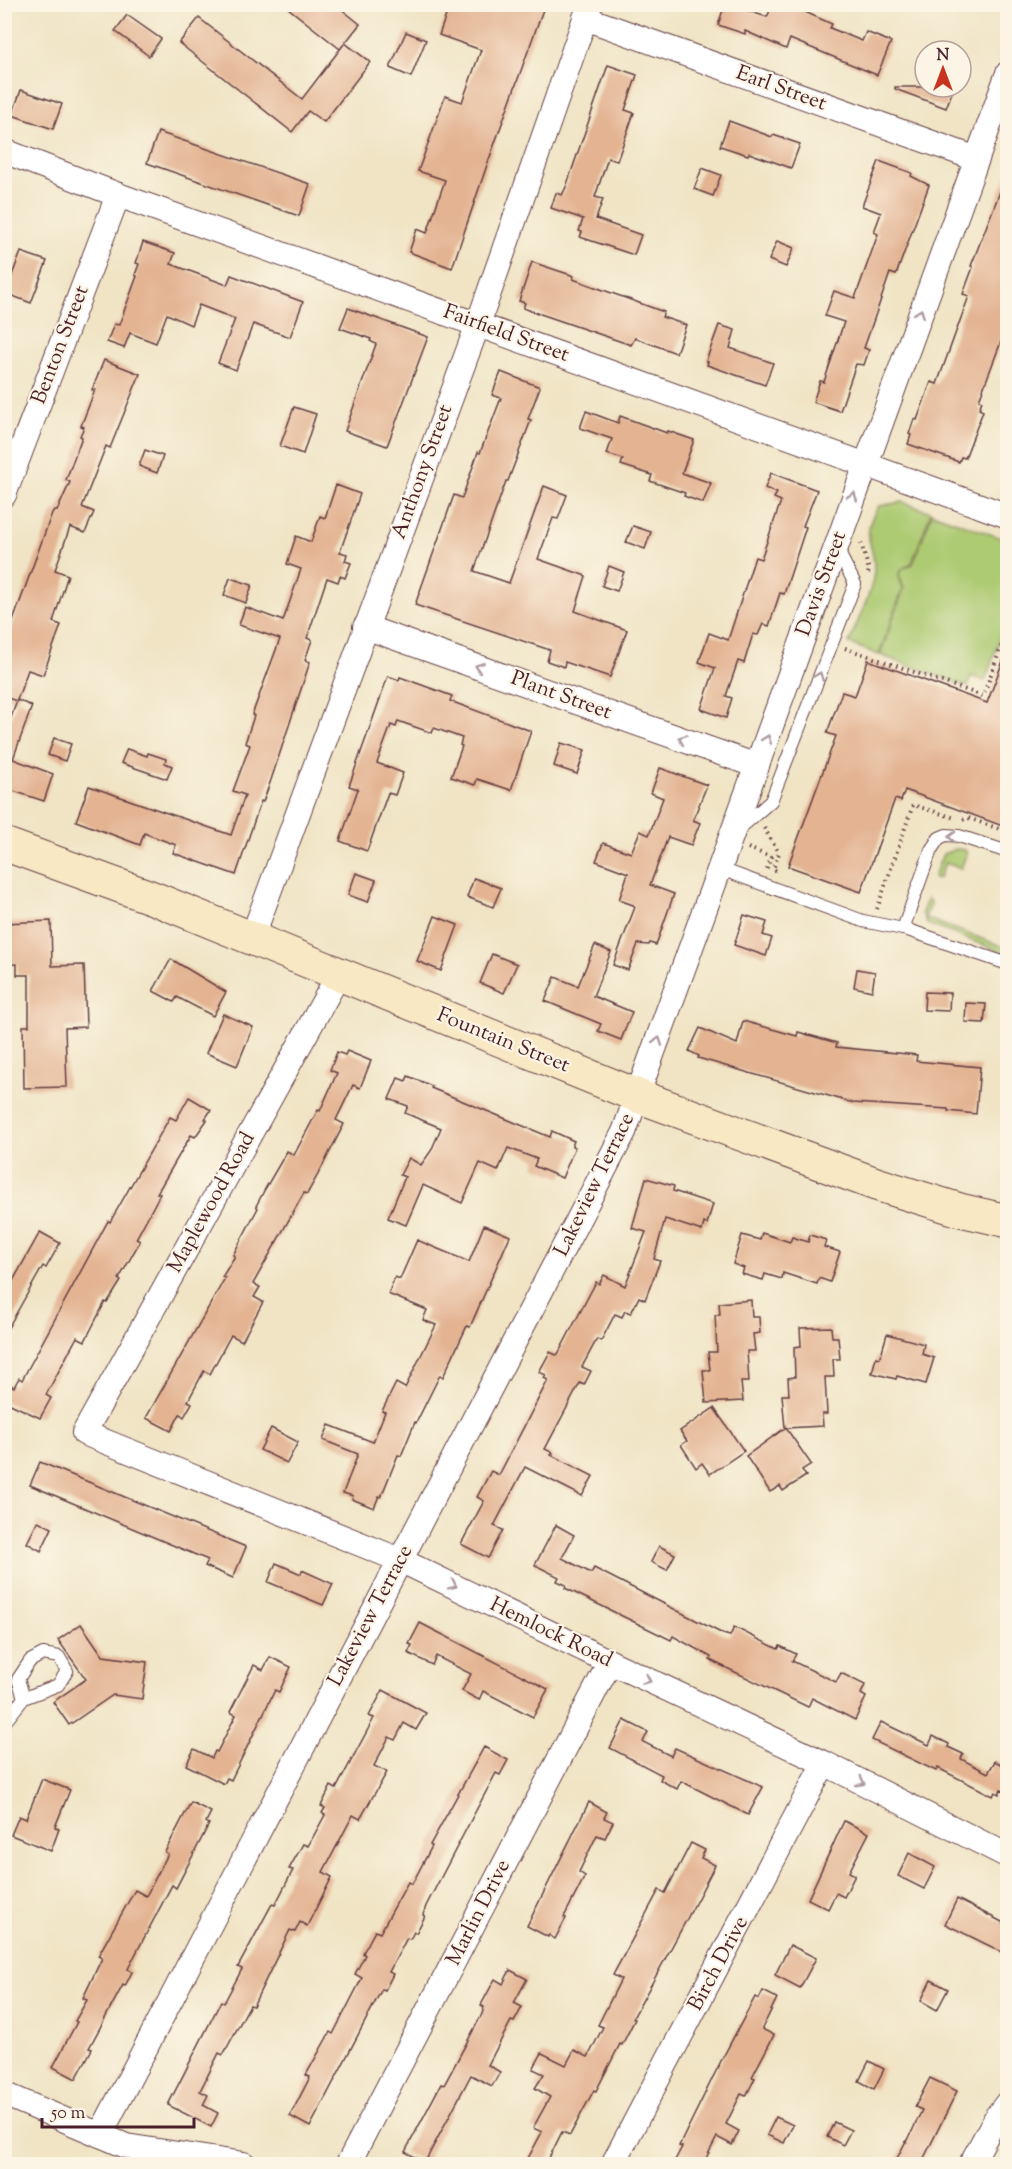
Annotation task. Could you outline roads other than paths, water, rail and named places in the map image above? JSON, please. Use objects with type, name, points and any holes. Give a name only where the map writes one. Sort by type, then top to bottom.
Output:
[{"type":"main road","name":"Fountain Street","points":[[4,844],[153,898],[638,1096],[876,1184],[960,1210],[1008,1221]]},
{"type":"street","name":"Earl Street","points":[[587,11],[976,159]]},
{"type":"street","name":"Anthony Street","points":[[252,938],[478,324],[587,11]]},
{"type":"street","name":"Davis Street","points":[[638,1096],[721,869],[740,841],[757,766],[976,159],[1003,101],[1008,73]]},
{"type":"street","name":"Fairfield Street","points":[[4,151],[118,195],[1008,516]]},
{"type":"street","name":"Benton Street","points":[[4,495],[118,195]]},
{"type":"street","name":"Plant Street","points":[[365,627],[757,766]]},
{"type":"street","name":"Maplewood Road","points":[[84,1432],[339,974]]},
{"type":"street","name":"Lakeview Terrace","points":[[100,2135],[624,1132],[638,1096]]},
{"type":"street","name":"Hemlock Road","points":[[84,1432],[400,1560],[824,1763],[1008,1856]]},
{"type":"street","name":"Marlin Drive","points":[[348,2164],[610,1662]]},
{"type":"street","name":"Birch Drive","points":[[613,2164],[824,1763]]},
{"type":"street","points":[[4,2094],[126,2146],[244,2164]]},
{"type":"street","points":[[971,2164],[997,2116],[1008,2102]]},
{"type":"lane","points":[[740,841],[771,801],[855,584],[836,546]]},
{"type":"lane","points":[[903,929],[931,850],[939,838],[946,835],[959,836],[1008,852]]},
{"type":"lane","points":[[721,869],[863,921],[903,929],[1008,964]]},
{"type":"lane","points":[[4,1723],[24,1698]]}]
